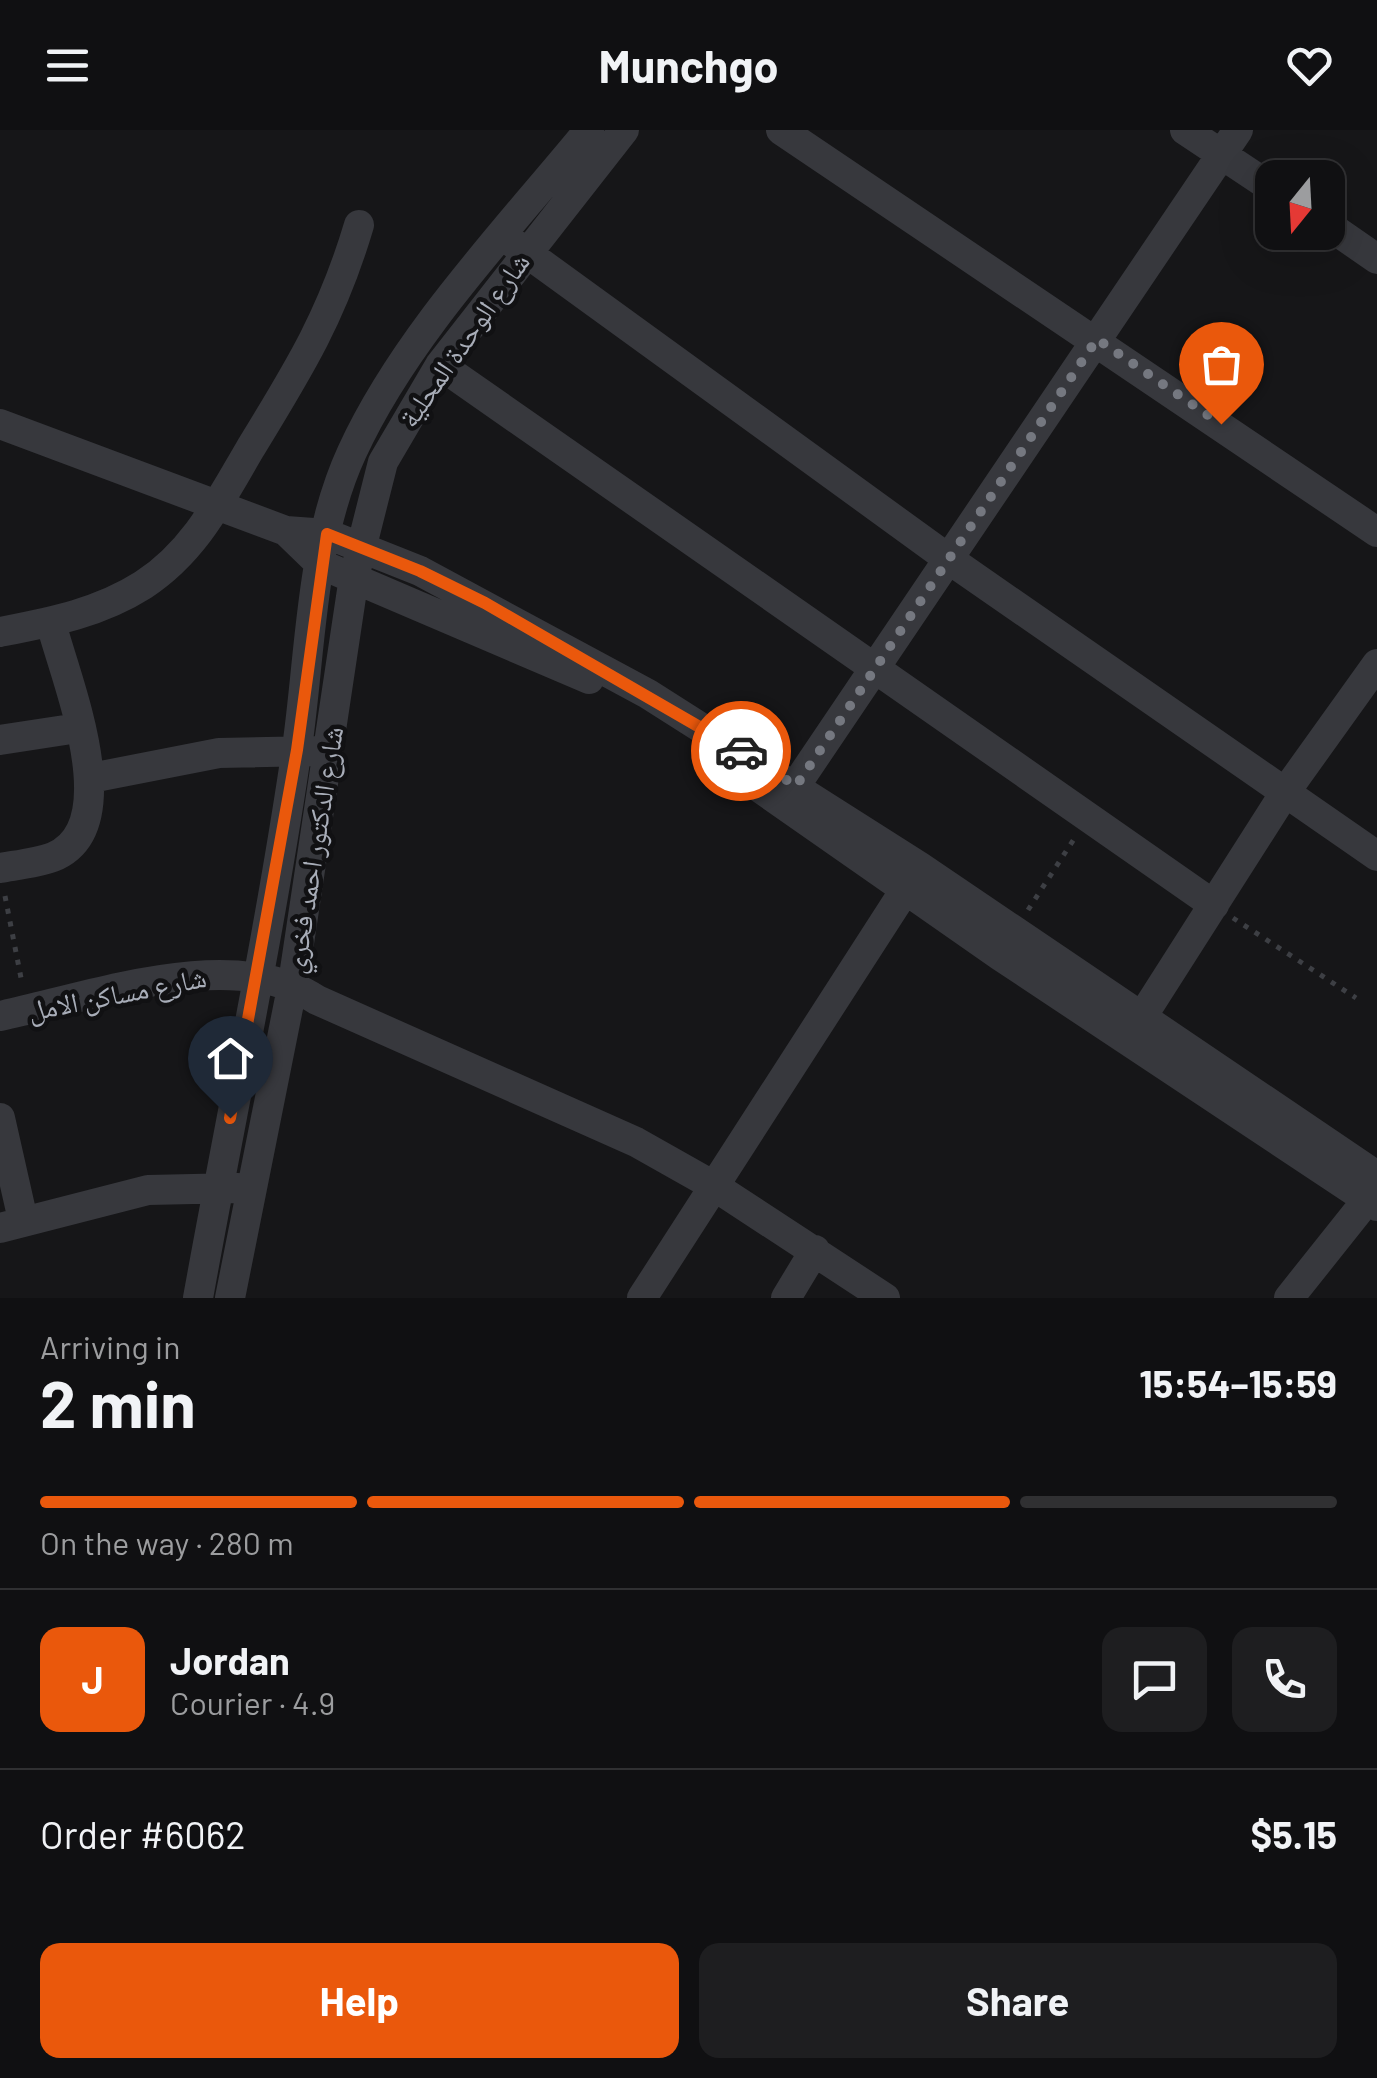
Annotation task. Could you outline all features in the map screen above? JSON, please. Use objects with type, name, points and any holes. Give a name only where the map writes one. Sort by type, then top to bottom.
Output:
[{"type":"street","name":"شارع الوحدة المحلية","points":[[356,563],[383,462],[514,243],[588,130]]},
{"type":"street","name":"شارع الوحدة المحلية","points":[[323,550],[336,492],[369,417],[416,345],[624,130]]},
{"type":"street","points":[[781,130],[1097,339],[1377,532]]},
{"type":"street","points":[[1185,130],[1230,142],[1255,169]]},
{"type":"street","points":[[789,795],[1230,142]]},
{"type":"street","points":[[0,632],[84,614],[147,582],[198,535],[330,314],[359,225]]},
{"type":"street","points":[[1345,236],[1377,258]]},
{"type":"street","points":[[514,243],[950,560],[1377,856]]},
{"type":"street","points":[[440,365],[1214,905]]},
{"type":"street","points":[[0,424],[286,531],[598,683],[644,700],[1013,934],[1134,1030]]},
{"type":"street","name":"شارع الدكتور احمد فخري","points":[[198,1298],[297,750],[323,550]]},
{"type":"street","name":"شارع الدكتور احمد فخري","points":[[230,1298],[294,984],[356,563]]},
{"type":"street","points":[[2,878],[55,856],[72,843],[92,806],[91,778],[51,622]]},
{"type":"street","points":[[1134,1030],[1286,792],[1377,664]]},
{"type":"street","points":[[0,740],[78,728]]},
{"type":"street","points":[[91,778],[181,758],[330,751]]},
{"type":"street","points":[[789,795],[905,890],[1134,1030],[1374,1194],[1289,1298]]},
{"type":"street","points":[[642,1298],[905,890]]},
{"type":"street","name":"شارع مساكن الامل","points":[[14,1014],[183,977],[255,978],[294,984]]},
{"type":"street","points":[[294,984],[317,1000],[636,1142],[714,1186],[885,1298]]},
{"type":"street","points":[[0,1118],[11,1224],[120,1195],[218,1187],[251,1189]]},
{"type":"street","points":[[786,1298],[814,1250]]},
{"type":"path","points":[[1013,934],[1088,819]]},
{"type":"path","points":[[2,878],[14,1014]]},
{"type":"path","points":[[1214,905],[1356,998]]},
{"type":"way so far","points":[[741,751],[796,786],[1097,339],[1221,424]]},
{"type":"route","points":[[230,1118],[297,750],[327,534],[420,571],[485,603],[741,751]]}]
